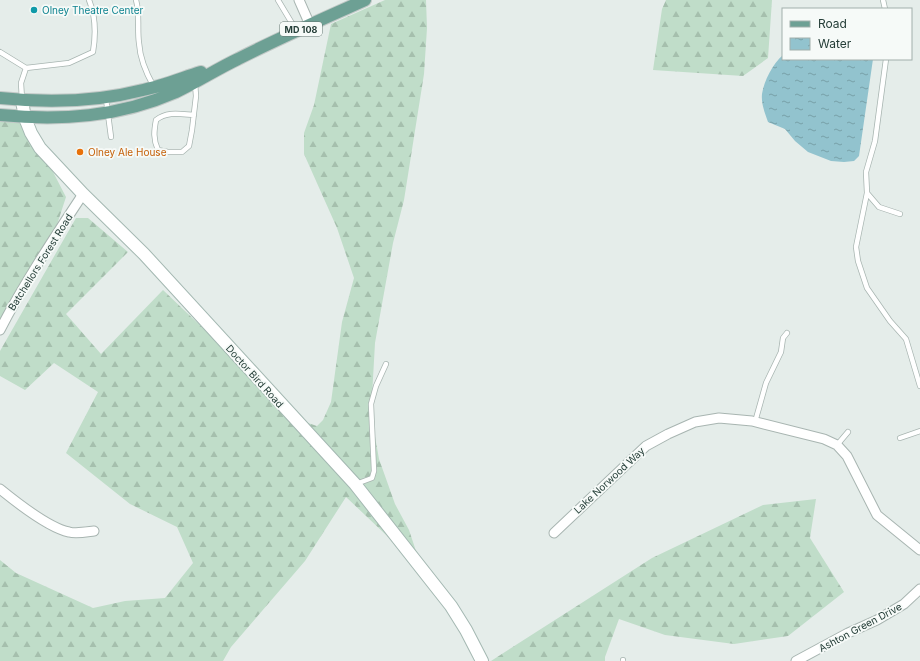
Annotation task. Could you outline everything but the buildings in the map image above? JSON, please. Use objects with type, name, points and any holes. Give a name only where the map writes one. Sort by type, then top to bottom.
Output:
[{"type":"main road","name":"MD 108","points":[[0,115],[25,118],[74,117],[108,112],[148,103],[177,91],[238,59],[365,0]]},
{"type":"main road","name":"MD 108","points":[[0,98],[22,100],[65,100],[119,95],[154,87],[238,59]]},
{"type":"main road","name":"Doctor Bird Road","points":[[22,100],[25,118],[31,133],[40,148],[83,194],[144,254],[355,484],[451,606],[466,630],[482,661]]},
{"type":"street","points":[[299,0],[310,25]]},
{"type":"street","name":"Batchellors Forest Road","points":[[0,330],[43,256],[83,194]]},
{"type":"street","name":"Lake Norwood Way","points":[[554,533],[646,446],[695,422],[719,418],[755,422],[824,439],[837,445],[847,456],[877,514],[920,550]]},
{"type":"street","points":[[0,489],[20,505],[54,526],[70,532],[94,532]]},
{"type":"street","name":"Ashton Green Drive","points":[[796,661],[848,633],[877,620],[904,604],[920,589]]},
{"type":"lane","points":[[0,52],[26,68],[69,63],[92,52],[95,30],[94,18],[89,0]]},
{"type":"lane","points":[[136,0],[141,56],[144,67],[154,87]]},
{"type":"lane","points":[[278,0],[296,32]]},
{"type":"lane","points":[[886,60],[875,142],[866,172],[867,193],[856,247],[858,260],[867,288],[890,321],[906,339],[920,386]]},
{"type":"lane","points":[[22,100],[21,83],[26,68]]},
{"type":"lane","points":[[194,115],[174,113],[162,115],[156,120],[154,142],[158,150],[182,152],[189,146],[194,115],[196,96],[195,82]]},
{"type":"lane","points":[[106,97],[111,137]]},
{"type":"lane","points":[[867,193],[879,207],[900,214]]},
{"type":"lane","points":[[755,422],[766,382],[781,352],[783,338],[787,333]]},
{"type":"lane","points":[[355,484],[372,478],[374,471],[371,404],[376,386],[386,364]]},
{"type":"lane","points":[[900,438],[920,431]]},
{"type":"lane","points":[[837,445],[848,432]]},
{"type":"green space","points":[[385,0],[426,0],[427,28],[424,74],[404,200],[393,243],[375,343],[371,414],[379,459],[395,504],[409,530],[422,569],[346,497],[305,561],[231,647],[223,661],[0,661],[0,560],[16,573],[93,608],[125,601],[165,598],[193,563],[177,527],[130,504],[66,453],[98,392],[54,363],[25,390],[0,376],[0,351],[76,218],[88,218],[128,252],[66,314],[101,354],[163,290],[272,394],[293,418],[317,426],[323,420],[331,402],[342,322],[354,278],[337,228],[304,154],[304,133],[314,105],[331,24]]},
{"type":"green space","points":[[666,0],[772,0],[768,58],[743,76],[653,70],[662,9]]},
{"type":"green space","points":[[0,115],[25,118],[66,197],[51,243],[0,328]]},
{"type":"green space","points":[[816,499],[810,538],[844,592],[788,636],[734,644],[665,635],[619,619],[605,657],[605,661],[491,661],[652,558],[763,505]]},
{"type":"water","points":[[782,56],[782,60],[873,60],[859,156],[854,161],[831,161],[808,152],[795,141],[785,129],[768,122],[762,101],[762,94],[772,67]]},
{"type":"place","name":"Olney Theatre Center","points":[[34,10]]},
{"type":"place","name":"Olney Ale House","points":[[80,152]]}]
